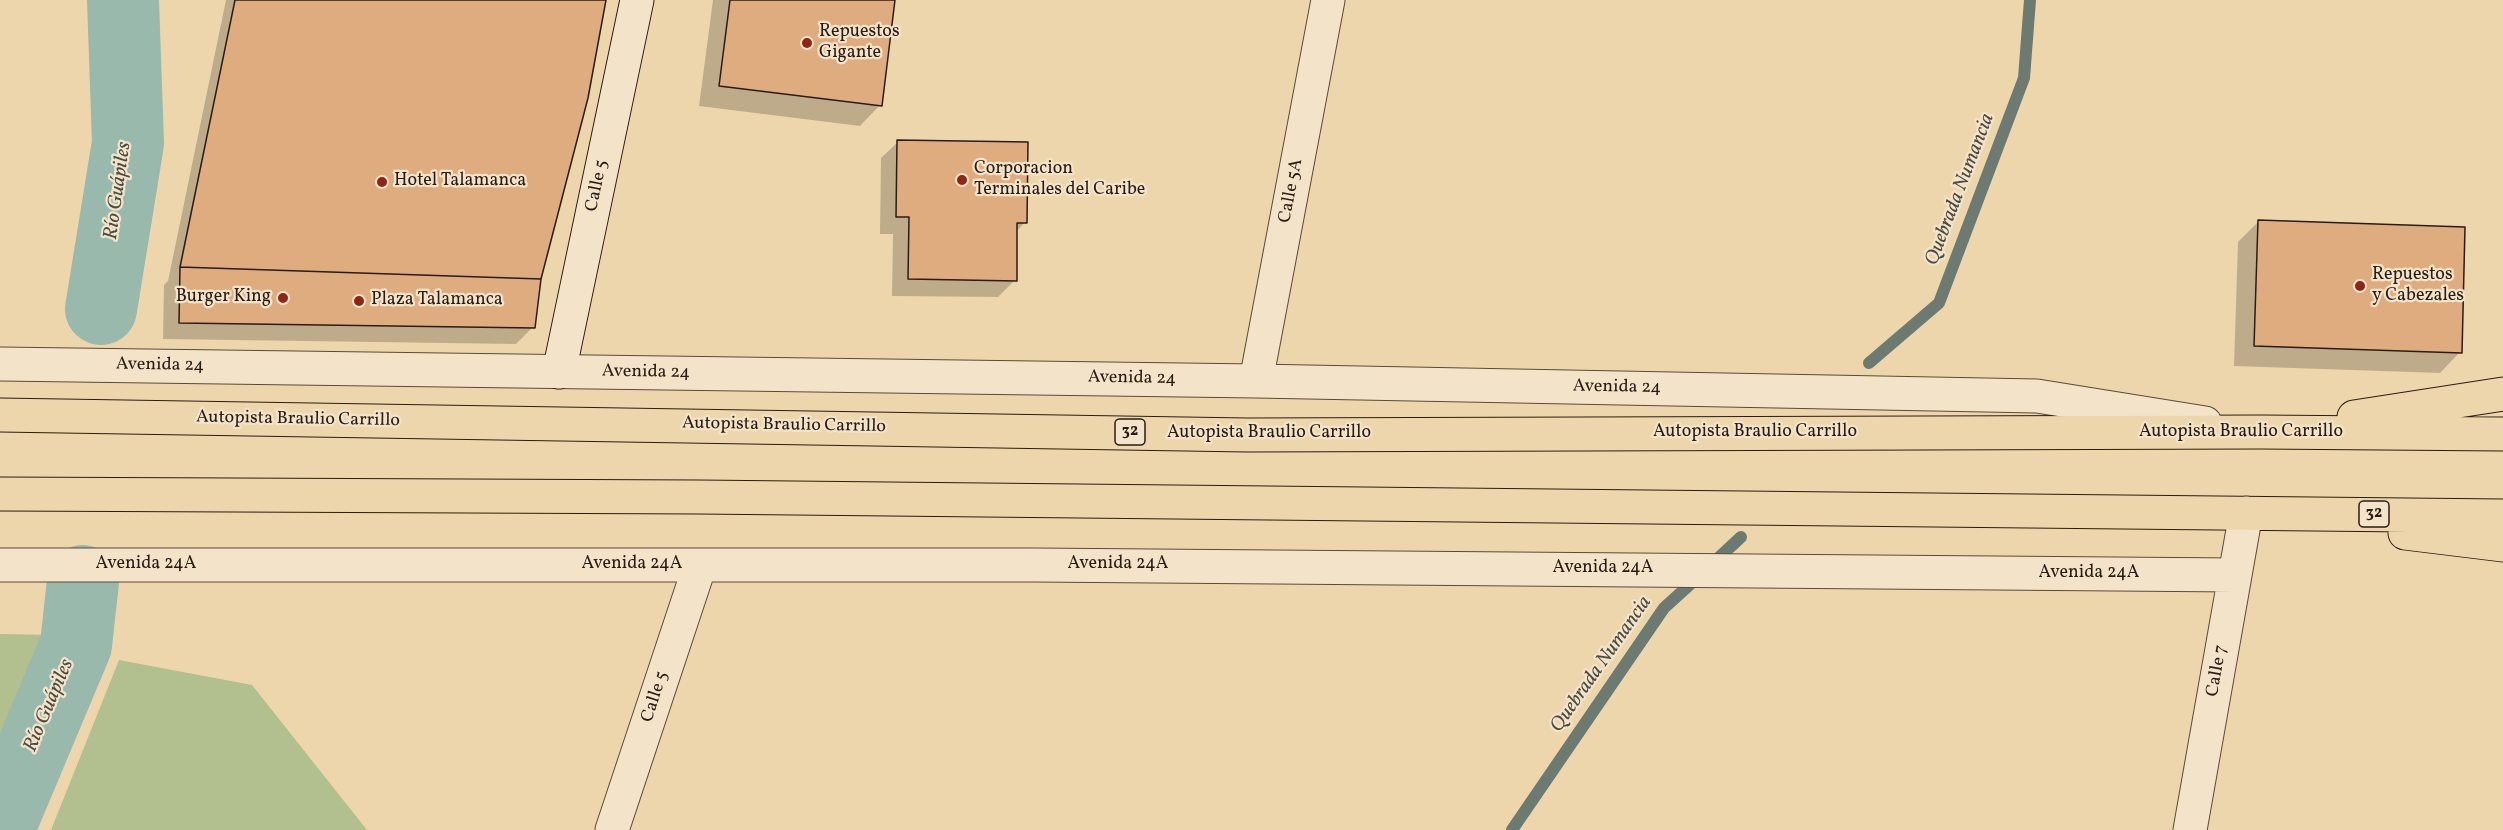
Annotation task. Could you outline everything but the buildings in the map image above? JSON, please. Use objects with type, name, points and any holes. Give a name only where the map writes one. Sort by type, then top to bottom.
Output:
[{"type":"highway","points":[[2260,432],[2503,394]]},
{"type":"highway","name":"Autopista Braulio Carrillo","points":[[0,415],[1247,435],[2260,432],[2503,434]]},
{"type":"highway","name":"32","points":[[0,494],[699,497],[1048,503],[2503,516]]},
{"type":"highway","points":[[2246,513],[2503,545]]},
{"type":"street","name":"Calle 5","points":[[559,372],[637,0]]},
{"type":"street","name":"Calle 5A","points":[[1256,381],[1328,0]]},
{"type":"street","name":"Avenida 24","points":[[0,364],[1256,381],[2037,396],[2260,432]]},
{"type":"street","name":"Calle 7","points":[[2190,830],[2246,513]]},
{"type":"street","name":"Avenida 24A","points":[[0,565],[1046,565],[2235,575]]},
{"type":"street","name":"Calle 5","points":[[612,830],[700,565]]},
{"type":"green space","points":[[0,634],[53,635],[0,737]]},
{"type":"green space","points":[[119,660],[252,685],[367,830],[51,830]]},
{"type":"waterway","name":"Río Guápiles","points":[[101,309],[128,143],[123,0]]},
{"type":"waterway","name":"Quebrada Numancia","points":[[1869,363],[1939,303],[2024,78],[2030,0]]},
{"type":"waterway","name":"Quebrada Numancia","points":[[1712,564],[1741,537]]},
{"type":"waterway","name":"Quebrada Numancia","points":[[1512,830],[1664,608],[1697,578]]},
{"type":"waterway","name":"Río Guápiles","points":[[0,826],[76,645],[83,581]]},
{"type":"place","name":"Repuestos Gigante","points":[[807,43]]},
{"type":"place","name":"Corporacion Terminales del Caribe","points":[[962,180]]},
{"type":"place","name":"Hotel Talamanca","points":[[382,182]]},
{"type":"place","name":"Repuestos y Cabezales","points":[[2360,286]]},
{"type":"place","name":"Burger King","points":[[283,298]]},
{"type":"place","name":"Plaza Talamanca","points":[[359,301]]}]
